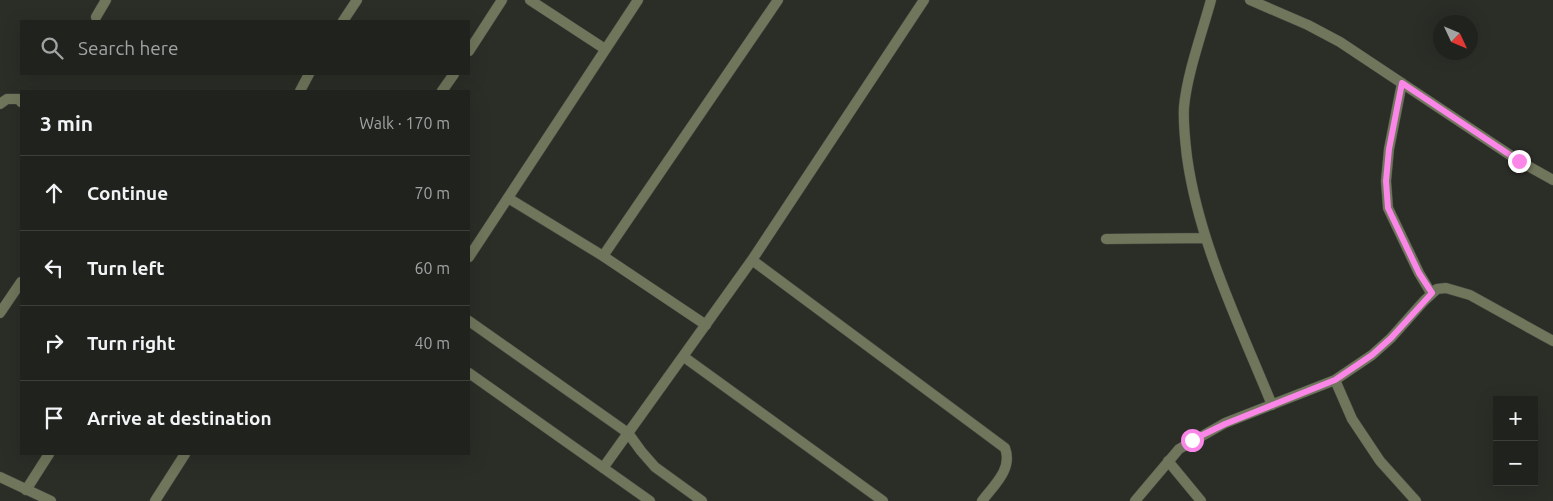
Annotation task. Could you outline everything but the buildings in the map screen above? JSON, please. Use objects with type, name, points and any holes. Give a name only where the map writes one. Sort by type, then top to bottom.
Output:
[{"type":"street","points":[[96,18],[106,0]]},
{"type":"street","points":[[344,20],[357,0]]},
{"type":"street","points":[[470,49],[502,0]]},
{"type":"street","points":[[530,0],[606,50]]},
{"type":"street","points":[[470,255],[638,0]]},
{"type":"street","points":[[602,256],[778,0]]},
{"type":"street","points":[[603,468],[752,260],[924,0]]},
{"type":"street","points":[[1211,0],[1190,77],[1184,113],[1190,178],[1205,238],[1272,405]]},
{"type":"street","points":[[1250,0],[1340,42],[1519,161],[1553,180]]},
{"type":"street","points":[[301,90],[308,75]]},
{"type":"street","points":[[443,90],[453,75]]},
{"type":"street","points":[[1402,83],[1386,181],[1388,208],[1419,273],[1432,293]]},
{"type":"street","points":[[0,104],[7,99],[20,100]]},
{"type":"street","points":[[508,198],[602,256],[706,325]]},
{"type":"street","points":[[1106,239],[1205,238]]},
{"type":"street","points":[[752,260],[1005,448],[1008,464],[982,501]]},
{"type":"street","points":[[0,314],[20,284]]},
{"type":"street","points":[[1135,501],[1179,449],[1192,440],[1225,424],[1335,380],[1372,355],[1391,338],[1437,289],[1446,288],[1470,295],[1553,341]]},
{"type":"street","points":[[470,322],[628,433],[655,467],[702,501]]},
{"type":"street","points":[[684,357],[883,501]]},
{"type":"street","points":[[470,374],[650,501]]},
{"type":"street","points":[[1335,380],[1352,419],[1380,461],[1416,501]]},
{"type":"street","points":[[26,490],[48,455]]},
{"type":"street","points":[[155,501],[184,455]]},
{"type":"street","points":[[1168,461],[1201,501]]},
{"type":"street","points":[[0,477],[51,501]]},
{"type":"route","points":[[1192,440],[1225,424],[1335,380],[1372,355],[1391,338],[1432,293],[1419,273],[1388,208],[1386,181],[1389,149],[1402,83],[1519,161]]}]
